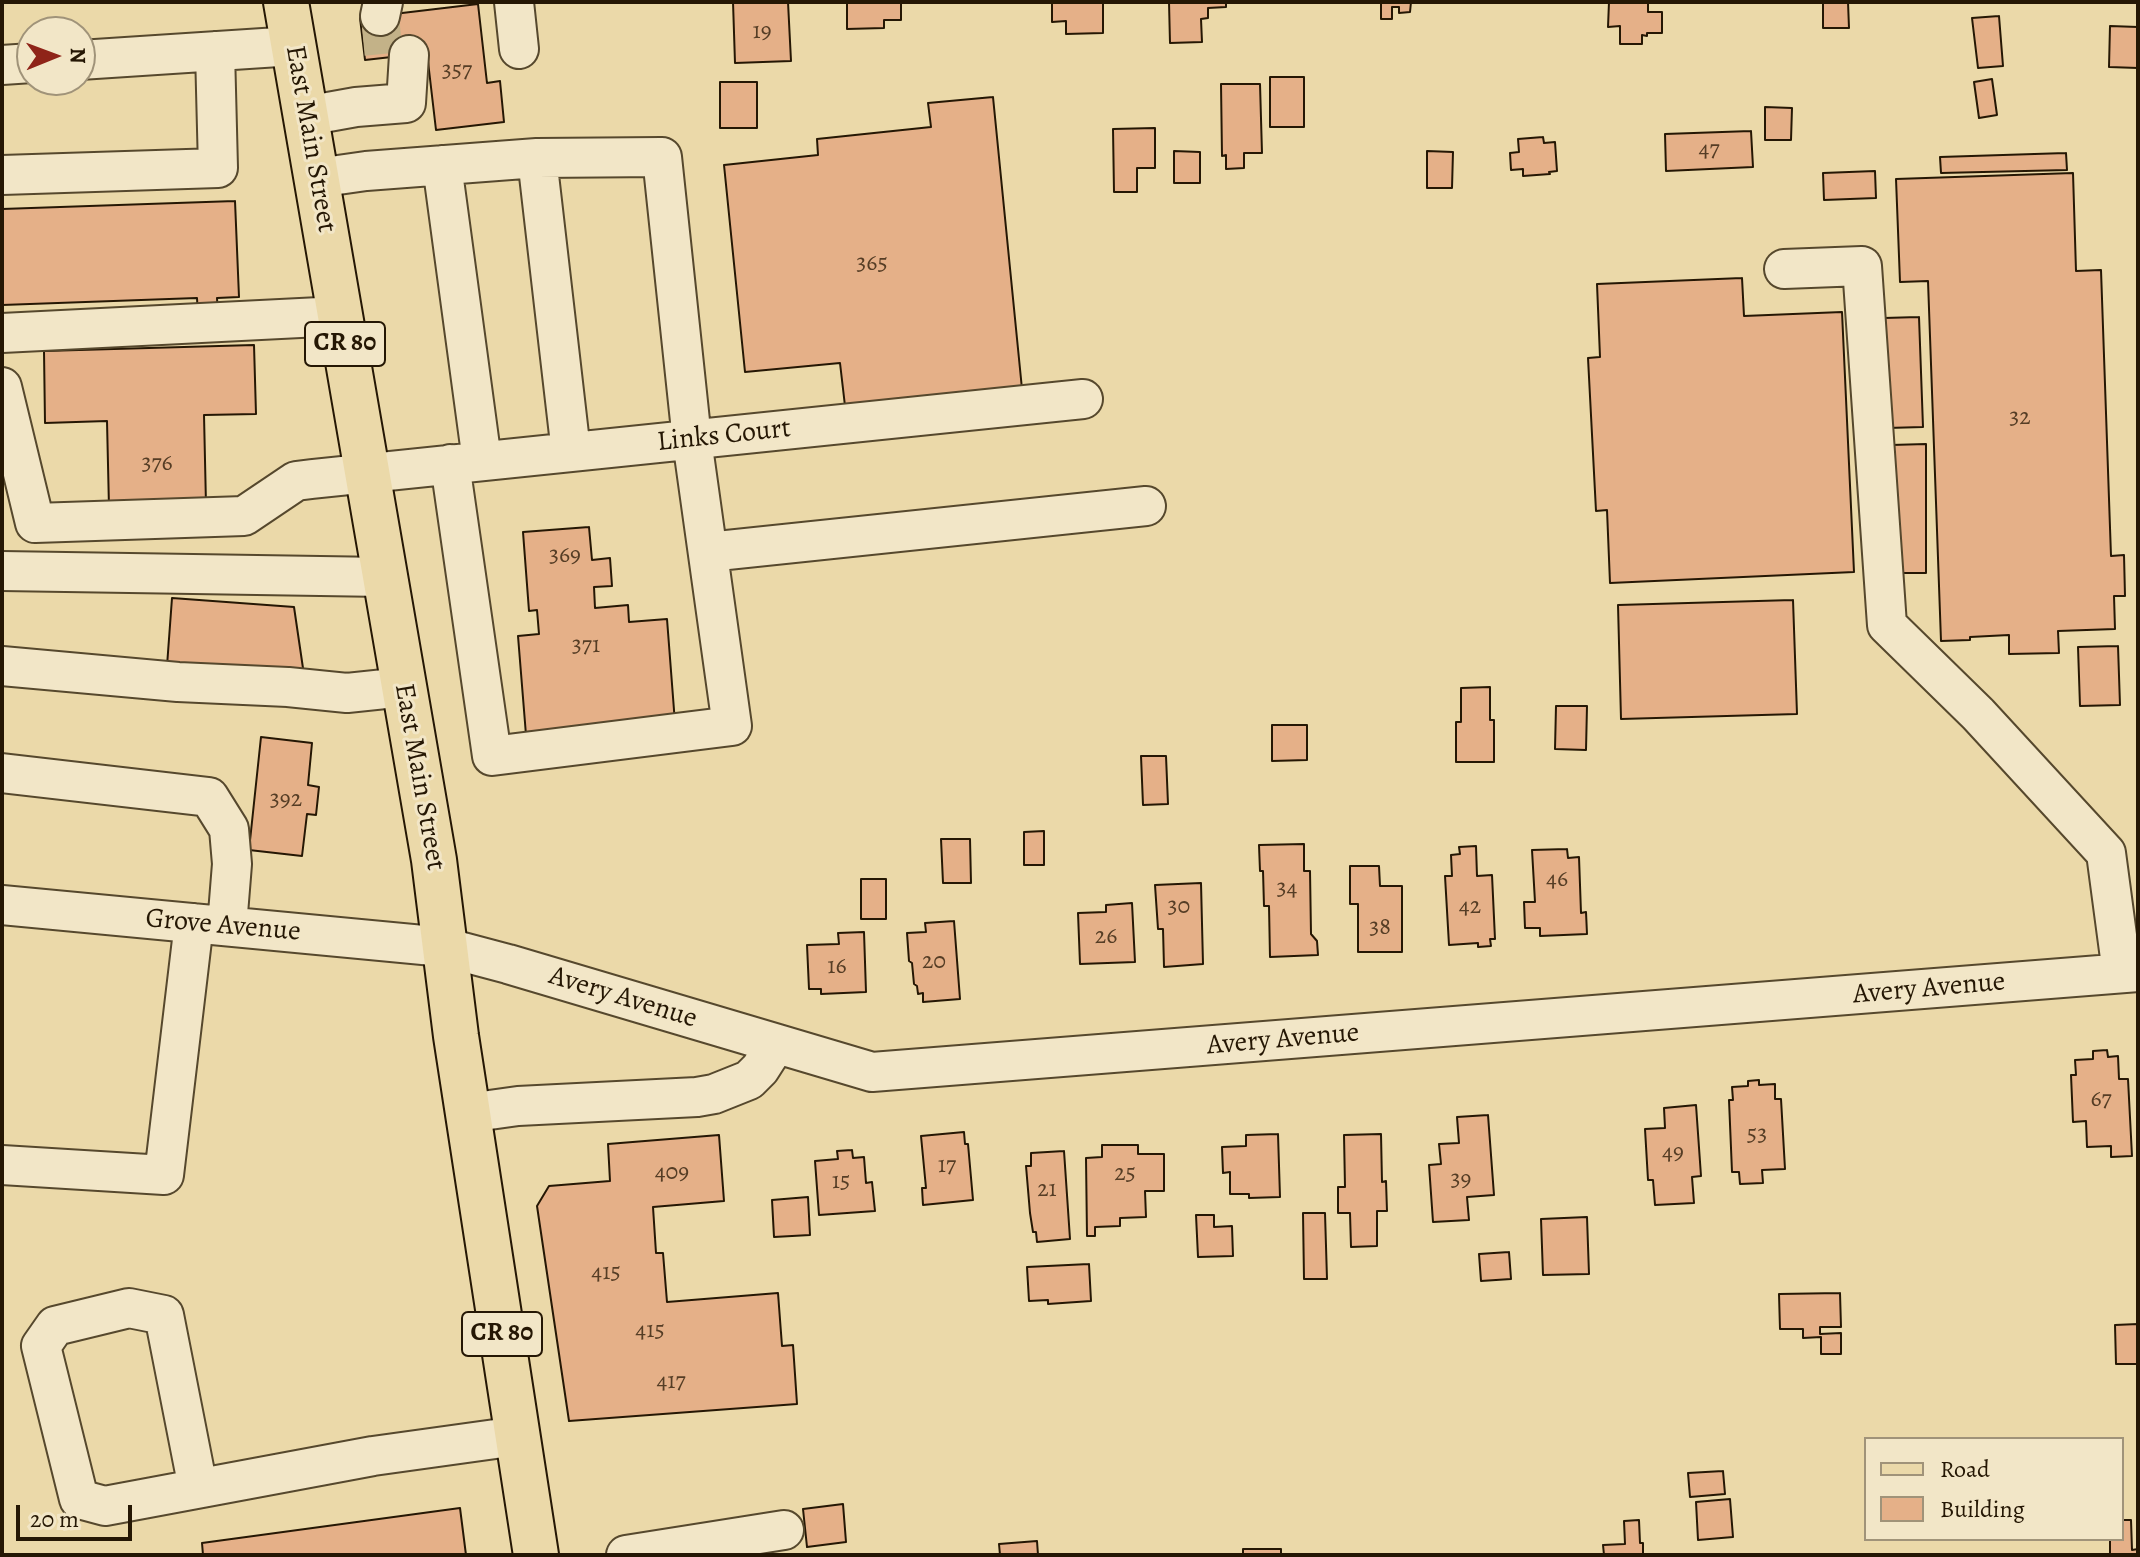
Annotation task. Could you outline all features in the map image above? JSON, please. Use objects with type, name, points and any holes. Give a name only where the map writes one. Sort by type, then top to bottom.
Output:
[{"type":"main road","name":"East Main Street","points":[[286,2],[434,860],[468,1113],[536,1555]]},
{"type":"street","points":[[514,2],[519,49]]},
{"type":"street","points":[[96,59],[294,46]]},
{"type":"street","points":[[2,175],[218,168],[215,51]]},
{"type":"street","points":[[306,116],[356,107],[406,103],[396,57]]},
{"type":"street","points":[[317,178],[366,171],[442,165],[537,158],[662,157],[692,440],[732,726],[492,756],[442,165]]},
{"type":"street","points":[[537,158],[571,452]]},
{"type":"street","points":[[1784,269],[1862,266],[1887,625],[1978,714],[2106,853],[2130,973]]},
{"type":"street","points":[[2,333],[340,316]]},
{"type":"street","name":"Links Court","points":[[2,387],[35,523],[244,516],[296,481],[1083,399]]},
{"type":"street","points":[[708,552],[1146,506]]},
{"type":"street","points":[[2,571],[384,577]]},
{"type":"street","points":[[2,666],[347,693],[404,687]]},
{"type":"street","points":[[2,773],[209,797],[229,829],[232,864],[210,925],[164,1175],[2,1165]]},
{"type":"street","name":"Grove Avenue","points":[[2,905],[444,947]]},
{"type":"street","name":"Avery Avenue","points":[[444,947],[872,1072],[2130,973]]},
{"type":"street","points":[[468,1113],[518,1106],[714,1094],[749,1080],[776,1044]]},
{"type":"street","points":[[198,1488],[164,1315],[129,1308],[55,1326],[41,1346],[79,1499],[105,1506],[373,1456],[517,1436]]},
{"type":"street","points":[[626,1555],[784,1530]]},
{"type":"building","points":[[733,2],[788,2],[791,61],[735,63]]},
{"type":"building","points":[[847,2],[901,2],[901,20],[884,20],[884,28],[847,29]]},
{"type":"building","points":[[1052,2],[1103,2],[1103,33],[1066,34],[1066,21],[1052,22]]},
{"type":"building","points":[[1169,2],[1226,2],[1226,7],[1208,8],[1208,18],[1201,19],[1202,42],[1170,43]]},
{"type":"building","points":[[1381,2],[1411,2],[1410,12],[1399,13],[1399,7],[1392,7],[1392,19],[1381,19]]},
{"type":"building","points":[[1609,2],[1648,2],[1648,12],[1662,12],[1662,33],[1642,35],[1642,44],[1620,44],[1620,26],[1608,27]]},
{"type":"building","points":[[1823,2],[1848,2],[1849,28],[1823,28]]},
{"type":"building","points":[[478,4],[487,83],[500,81],[504,122],[436,130],[427,53],[365,60],[360,18]]},
{"type":"building","points":[[1999,16],[2003,66],[1978,68],[1972,18]]},
{"type":"building","points":[[2110,26],[2138,27],[2138,68],[2109,67]]},
{"type":"building","points":[[1270,77],[1304,77],[1304,127],[1270,127]]},
{"type":"building","points":[[1992,79],[1997,115],[1979,118],[1974,82]]},
{"type":"building","points":[[720,82],[757,82],[757,128],[720,128]]},
{"type":"building","points":[[1221,84],[1260,84],[1262,153],[1244,153],[1244,168],[1226,169],[1226,155],[1222,156]]},
{"type":"building","points":[[993,97],[1022,389],[845,406],[840,363],[745,372],[724,165],[818,155],[817,139],[931,127],[928,103]]},
{"type":"building","points":[[1765,107],[1792,108],[1791,140],[1765,140]]},
{"type":"building","points":[[1155,128],[1155,168],[1137,168],[1137,192],[1114,192],[1113,129]]},
{"type":"building","points":[[1751,131],[1753,167],[1666,171],[1665,134]]},
{"type":"building","points":[[1543,137],[1544,143],[1555,142],[1557,171],[1523,176],[1523,169],[1511,170],[1510,153],[1519,152],[1518,139]]},
{"type":"building","points":[[1174,151],[1200,152],[1200,183],[1174,183]]},
{"type":"building","points":[[1427,151],[1453,152],[1452,188],[1427,188]]},
{"type":"building","points":[[2066,153],[2067,170],[1941,173],[1940,157]]},
{"type":"building","points":[[1875,171],[1876,198],[1824,200],[1823,173]]},
{"type":"building","points":[[2073,173],[2076,271],[2101,270],[2111,556],[2124,555],[2125,596],[2114,596],[2115,629],[2058,631],[2059,653],[2009,654],[2009,635],[1941,641],[1928,281],[1900,282],[1896,179]]},
{"type":"building","points":[[235,201],[239,297],[217,298],[218,315],[198,316],[197,298],[2,305],[2,209]]},
{"type":"building","points":[[1742,278],[1744,316],[1842,312],[1854,572],[1610,583],[1607,510],[1596,511],[1588,358],[1600,357],[1597,284]]},
{"type":"building","points":[[1919,317],[1923,427],[1887,428],[1884,318]]},
{"type":"building","points":[[254,345],[256,414],[204,415],[206,505],[109,508],[107,421],[45,423],[44,351]]},
{"type":"building","points":[[1926,444],[1926,573],[1891,573],[1891,445]]},
{"type":"building","points":[[589,527],[592,560],[610,558],[612,586],[594,587],[595,608],[628,605],[629,622],[667,619],[675,723],[526,735],[518,636],[539,634],[537,610],[529,611],[523,532]]},
{"type":"building","points":[[172,598],[294,607],[304,675],[167,666]]},
{"type":"building","points":[[1793,600],[1797,714],[1621,719],[1618,605]]},
{"type":"building","points":[[2118,646],[2120,705],[2080,706],[2078,647]]},
{"type":"building","points":[[1490,687],[1494,762],[1456,762],[1456,722],[1461,722],[1461,688]]},
{"type":"building","points":[[1556,706],[1587,706],[1586,750],[1555,749]]},
{"type":"building","points":[[1272,725],[1307,725],[1307,760],[1272,761]]},
{"type":"building","points":[[261,737],[312,743],[308,785],[319,787],[316,815],[307,814],[302,856],[249,850]]},
{"type":"building","points":[[1141,756],[1166,756],[1168,804],[1143,805]]},
{"type":"building","points":[[1044,831],[1044,865],[1024,865],[1024,832]]},
{"type":"building","points":[[941,839],[970,839],[971,883],[943,883]]},
{"type":"building","points":[[1304,844],[1304,871],[1310,871],[1311,934],[1317,941],[1318,955],[1270,957],[1269,906],[1264,906],[1259,845]]},
{"type":"building","points":[[1476,846],[1477,876],[1492,875],[1495,939],[1490,939],[1491,946],[1478,947],[1478,943],[1449,945],[1445,876],[1452,876],[1451,855],[1460,854],[1459,847]]},
{"type":"building","points":[[1567,849],[1568,858],[1579,857],[1581,913],[1586,912],[1587,934],[1540,936],[1540,928],[1525,928],[1524,902],[1535,902],[1532,850]]},
{"type":"building","points":[[1350,866],[1379,866],[1380,886],[1402,886],[1402,952],[1358,952],[1358,904],[1350,904]]},
{"type":"building","points":[[861,879],[886,879],[886,919],[861,919]]},
{"type":"building","points":[[1201,883],[1203,964],[1164,967],[1163,929],[1158,929],[1155,885]]},
{"type":"building","points":[[1132,903],[1135,962],[1080,964],[1078,913],[1106,912],[1106,905]]},
{"type":"building","points":[[954,921],[960,999],[923,1002],[923,993],[918,994],[914,984],[907,933],[926,932],[925,923]]},
{"type":"building","points":[[864,932],[866,992],[821,994],[821,989],[809,989],[807,945],[839,944],[838,933]]},
{"type":"building","points":[[2107,1050],[2108,1057],[2118,1056],[2119,1079],[2128,1079],[2132,1156],[2111,1157],[2111,1146],[2087,1147],[2086,1121],[2073,1122],[2071,1075],[2076,1075],[2075,1060],[2093,1059],[2093,1051]]},
{"type":"building","points":[[1759,1080],[1759,1085],[1775,1084],[1775,1099],[1781,1099],[1785,1169],[1762,1170],[1763,1183],[1740,1184],[1739,1172],[1732,1172],[1729,1100],[1733,1100],[1732,1087],[1748,1086],[1748,1081]]},
{"type":"building","points":[[1696,1105],[1701,1176],[1692,1177],[1694,1203],[1655,1205],[1653,1180],[1648,1180],[1645,1129],[1665,1128],[1664,1108]]},
{"type":"building","points":[[1488,1115],[1494,1195],[1467,1197],[1469,1220],[1433,1222],[1429,1165],[1441,1164],[1439,1144],[1459,1143],[1457,1117]]},
{"type":"building","points":[[964,1132],[973,1200],[923,1205],[922,1188],[926,1188],[921,1136]]},
{"type":"building","points":[[1278,1134],[1280,1197],[1249,1198],[1249,1194],[1230,1194],[1230,1172],[1223,1173],[1222,1147],[1246,1146],[1246,1135]]},
{"type":"building","points":[[1381,1134],[1382,1182],[1386,1181],[1387,1211],[1377,1211],[1377,1246],[1351,1247],[1350,1213],[1338,1213],[1338,1187],[1345,1187],[1344,1135]]},
{"type":"building","points":[[719,1135],[724,1201],[653,1207],[656,1253],[663,1253],[667,1302],[778,1293],[782,1346],[793,1345],[797,1404],[569,1421],[537,1206],[549,1186],[610,1181],[608,1144]]},
{"type":"building","points":[[1102,1145],[1138,1145],[1138,1154],[1164,1154],[1164,1191],[1145,1191],[1146,1217],[1120,1218],[1120,1226],[1095,1227],[1095,1236],[1087,1236],[1086,1158],[1102,1157]]},
{"type":"building","points":[[852,1150],[853,1158],[864,1157],[866,1183],[872,1182],[875,1211],[819,1215],[815,1161],[838,1159],[837,1151]]},
{"type":"building","points":[[1064,1151],[1070,1239],[1037,1242],[1030,1213],[1026,1166],[1031,1166],[1031,1153]]},
{"type":"building","points":[[808,1197],[810,1235],[774,1237],[772,1200]]},
{"type":"building","points":[[1303,1213],[1325,1213],[1327,1279],[1304,1279]]},
{"type":"building","points":[[1196,1215],[1214,1215],[1214,1227],[1232,1226],[1233,1256],[1198,1257]]},
{"type":"building","points":[[1587,1217],[1589,1274],[1543,1275],[1541,1219]]},
{"type":"building","points":[[1509,1252],[1511,1279],[1481,1281],[1479,1254]]},
{"type":"building","points":[[1089,1264],[1091,1301],[1048,1304],[1048,1300],[1029,1301],[1027,1267]]},
{"type":"building","points":[[1840,1293],[1841,1327],[1820,1327],[1820,1334],[1841,1333],[1841,1354],[1821,1354],[1821,1337],[1803,1338],[1803,1329],[1780,1329],[1779,1294]]},
{"type":"building","points":[[2138,1324],[2138,1364],[2116,1364],[2115,1325]]},
{"type":"building","points":[[1723,1471],[1725,1494],[1690,1497],[1688,1473]]},
{"type":"building","points":[[1730,1499],[1733,1537],[1698,1540],[1696,1502]]},
{"type":"building","points":[[843,1504],[846,1542],[807,1547],[803,1509]]},
{"type":"building","points":[[460,1508],[466,1555],[203,1555],[202,1543]]},
{"type":"building","points":[[1639,1520],[1643,1555],[1604,1555],[1603,1545],[1625,1544],[1624,1521]]},
{"type":"building","points":[[2124,1520],[2131,1520],[2132,1550],[2138,1549],[2138,1555],[2110,1555],[2110,1541],[2124,1541]]},
{"type":"building","points":[[1037,1541],[1038,1555],[1000,1555],[999,1544]]},
{"type":"building","points":[[1243,1549],[1281,1549],[1281,1555],[1243,1555]]},
{"type":"tunnel","points":[[380,16],[384,58]]}]
